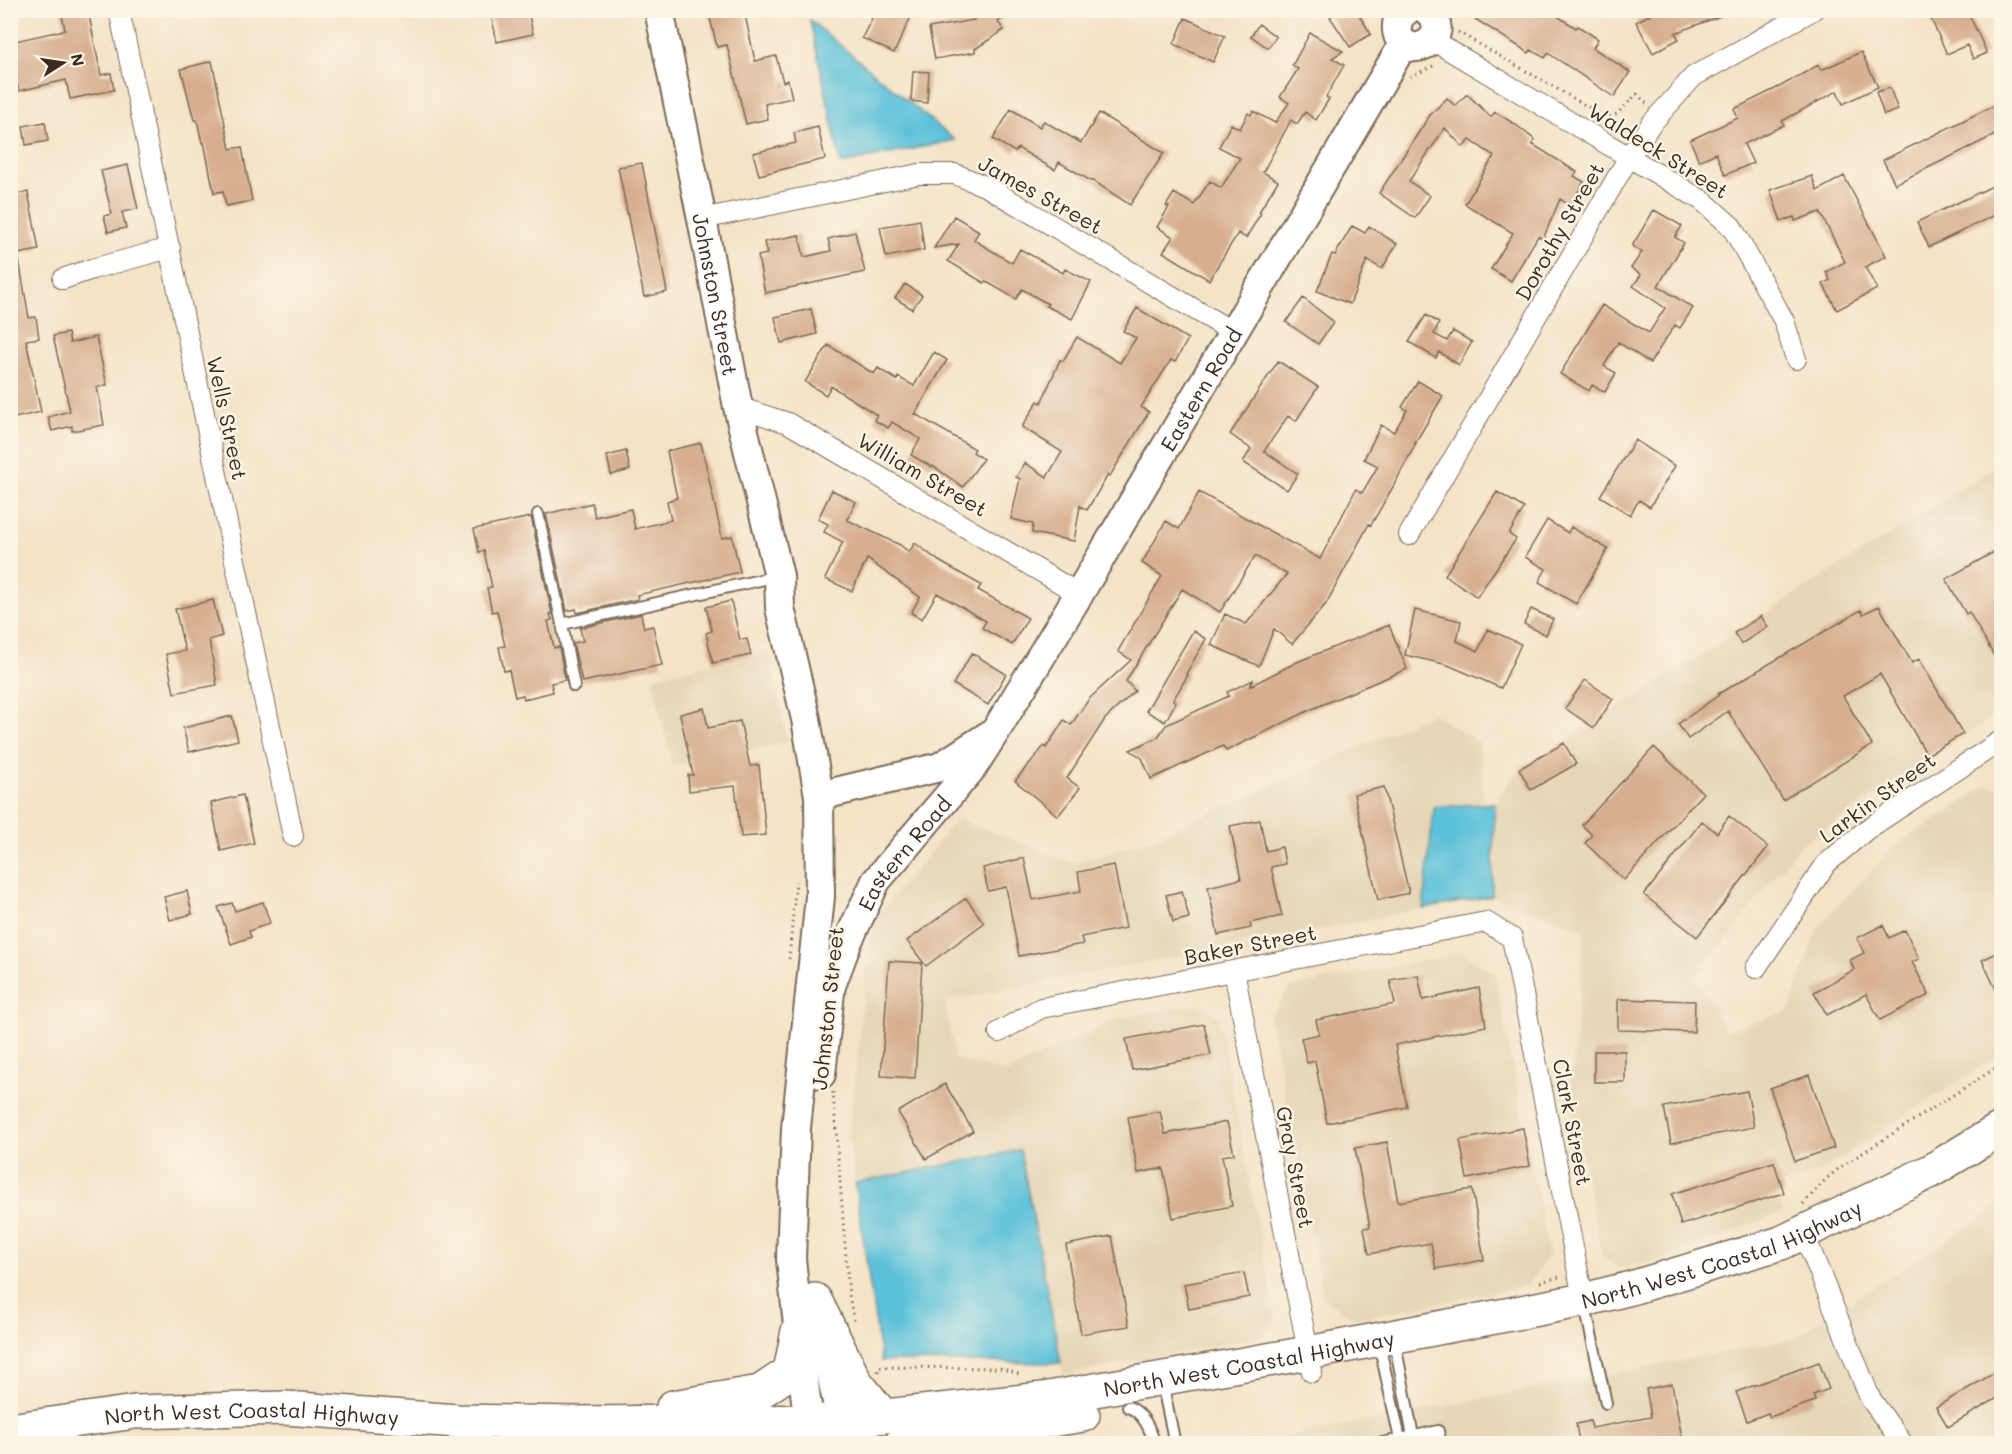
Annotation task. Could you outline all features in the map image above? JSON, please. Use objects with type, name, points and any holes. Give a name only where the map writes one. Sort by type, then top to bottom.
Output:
[{"type":"highway","name":"North West Coastal Highway","points":[[1310,1363],[1389,1355],[1585,1307],[1631,1288],[1781,1244],[2000,1136]]},
{"type":"highway","name":"North West Coastal Highway","points":[[10,1430],[135,1412],[286,1408],[583,1433],[827,1432],[883,1416],[1043,1399],[1164,1390],[1585,1307],[1632,1306],[1773,1264],[1957,1172],[2000,1136]]},
{"type":"highway","points":[[815,1300],[855,1381],[883,1416]]},
{"type":"highway","points":[[583,1433],[760,1392],[790,1372],[798,1331]]},
{"type":"highway","name":"North West Coastal Highway","points":[[902,1443],[1128,1407],[1164,1390]]},
{"type":"main road","name":"Johnston Street","points":[[658,10],[702,219],[738,407],[779,576],[780,608],[806,719],[828,794],[840,822],[839,900],[832,983],[814,1117],[807,1203],[827,1432]]},
{"type":"main road","points":[[1406,18],[1416,48],[1442,44]]},
{"type":"main road","name":"Eastern Road","points":[[832,983],[847,943],[876,881],[972,768],[1079,594],[1233,332],[1406,18]]},
{"type":"main road","name":"Eastern Road","points":[[828,794],[940,766],[994,732]]},
{"type":"main road","name":"Johnston Street","points":[[827,1432],[798,1331],[791,1247],[796,1128],[820,897],[828,794]]},
{"type":"street","name":"Wells Street","points":[[119,10],[292,836]]},
{"type":"street","name":"Dorothy Street","points":[[1409,536],[1651,124],[1694,76],[1813,10]]},
{"type":"street","name":"Waldeck Street","points":[[1442,44],[1703,201],[1732,226],[1784,321],[1796,359]]},
{"type":"street","name":"James Street","points":[[702,219],[919,174],[955,174],[987,187],[1233,332]]},
{"type":"street","points":[[63,279],[170,248]]},
{"type":"street","name":"William Street","points":[[738,407],[788,423],[1079,594]]},
{"type":"street","name":"Larkin Street","points":[[1756,968],[1826,864],[1866,830],[2001,740]]},
{"type":"street","name":"Baker Street","points":[[999,1032],[1041,1008],[1486,922],[1512,938]]},
{"type":"street","name":"Clark Street","points":[[1512,938],[1585,1307]]},
{"type":"street","name":"Gray Street","points":[[1234,971],[1310,1363]]},
{"type":"street","points":[[1809,1246],[1870,1398],[1903,1443]]},
{"type":"lane","points":[[537,514],[574,686]]},
{"type":"lane","points":[[562,624],[779,576]]},
{"type":"lane","points":[[1585,1307],[1606,1403]]},
{"type":"lane","points":[[1389,1355],[1413,1436]]},
{"type":"lane","points":[[1389,1355],[1400,1439]]},
{"type":"lane","points":[[1164,1390],[1175,1443]]},
{"type":"lane","points":[[1128,1407],[1137,1410],[1155,1443]]},
{"type":"lane","points":[[1377,1443],[1438,1431],[1441,1443]]},
{"type":"path","points":[[1404,85],[1418,72],[1432,68],[1442,44],[1606,117],[1617,114],[1637,94]]},
{"type":"path","points":[[1801,1205],[1842,1166],[2001,1064]]},
{"type":"path","points":[[834,1085],[833,1098],[848,1284],[855,1325]]},
{"type":"path","points":[[870,1361],[879,1367],[1000,1368],[1026,1377]]},
{"type":"path","points":[[877,1375],[879,1367]]},
{"type":"path","points":[[1227,1443],[1262,1437],[1263,1443]]},
{"type":"shaded area","points":[[2001,463],[2001,711],[1798,847],[1697,977],[1725,1031],[1789,1011],[1818,927],[1892,848],[1987,785],[2001,789],[2001,1054],[1822,1170],[1774,1188],[1783,1212],[1665,1259],[1619,1268],[1602,1256],[1570,1097],[1585,930],[1492,896],[1495,803],[1512,776]]},
{"type":"shaded area","points":[[769,652],[788,742],[672,766],[652,677]]},
{"type":"shaded area","points":[[1433,714],[1479,742],[1483,804],[1434,807],[1423,909],[945,1001],[955,1058],[1005,1073],[1119,1018],[1199,1004],[1218,1016],[1276,1319],[1264,1336],[1063,1375],[1020,1151],[855,1183],[849,1135],[871,923],[958,818],[1071,863],[1150,840]]},
{"type":"shaded area","points":[[1463,953],[1495,974],[1549,1254],[1528,1286],[1355,1319],[1323,1298],[1270,1017],[1290,987]]},
{"type":"shaded area","points":[[2001,1205],[2001,1443],[1249,1444],[1793,1339]]},
{"type":"water","points":[[810,20],[955,140],[841,164]]},
{"type":"water","points":[[1495,803],[1492,896],[1423,909],[1434,807]]},
{"type":"water","points":[[1020,1150],[1061,1363],[881,1361],[855,1183]]},
{"type":"building","points":[[61,10],[88,10],[101,75],[111,73],[114,90],[70,99],[66,80],[19,91],[10,54],[10,42],[65,30]]},
{"type":"building","points":[[490,10],[528,10],[533,34],[497,42]]},
{"type":"building","points":[[708,10],[744,10],[755,61],[776,56],[783,82],[788,80],[792,98],[765,104],[768,119],[746,124],[727,45],[717,47]]},
{"type":"building","points":[[876,10],[914,10],[894,53],[862,38]]},
{"type":"building","points":[[967,10],[1014,10],[998,22],[1004,30],[975,49],[975,52],[935,59],[929,28],[974,20]]},
{"type":"building","points":[[1340,10],[1356,10],[1371,34],[1350,47],[1330,17]]},
{"type":"building","points":[[1461,10],[1548,10],[1598,39],[1593,48],[1630,72],[1614,97],[1548,53],[1545,58],[1531,50],[1529,53]]},
{"type":"building","points":[[1658,10],[1730,10],[1731,12],[1675,33],[1679,39],[1653,53],[1636,22]]},
{"type":"building","points":[[1927,10],[1967,10],[1987,53],[1973,59],[1967,45],[1947,54]]},
{"type":"building","points":[[1185,18],[1225,36],[1213,62],[1174,44]]},
{"type":"building","points":[[1259,24],[1276,37],[1268,48],[1251,36]]},
{"type":"building","points":[[1310,33],[1343,51],[1332,58],[1344,65],[1326,97],[1329,99],[1316,120],[1305,112],[1297,124],[1291,120],[1263,172],[1278,181],[1246,238],[1238,233],[1209,280],[1163,252],[1173,237],[1157,227],[1174,193],[1194,205],[1210,181],[1221,188],[1240,158],[1219,147],[1231,124],[1240,129],[1248,113],[1251,115],[1253,111],[1275,123],[1289,103],[1280,97],[1298,69],[1292,66]]},
{"type":"building","points":[[1861,52],[1878,87],[1843,104],[1837,91],[1782,121],[1784,125],[1744,144],[1753,163],[1725,175],[1716,153],[1699,161],[1690,140],[1738,118],[1734,109],[1818,65],[1821,70]]},
{"type":"building","points":[[212,61],[230,149],[242,147],[252,201],[226,206],[223,191],[214,193],[204,142],[202,143],[197,120],[194,120],[181,69]]},
{"type":"building","points":[[913,71],[929,72],[927,103],[911,101]]},
{"type":"building","points":[[1890,88],[1898,110],[1884,115],[1876,92]]},
{"type":"building","points":[[1467,94],[1491,117],[1495,112],[1515,124],[1535,140],[1532,144],[1577,172],[1574,176],[1584,182],[1570,206],[1560,199],[1543,239],[1538,236],[1511,281],[1491,269],[1513,233],[1465,204],[1494,156],[1470,140],[1463,147],[1445,128],[1409,181],[1430,196],[1415,218],[1379,193],[1430,115],[1447,98],[1455,106]]},
{"type":"building","points":[[2001,102],[2001,132],[1895,184],[1883,160]]},
{"type":"building","points":[[1011,109],[1040,127],[1044,121],[1081,143],[1099,113],[1164,153],[1130,205],[1059,162],[1055,170],[1018,148],[1015,152],[993,139]]},
{"type":"building","points":[[45,122],[48,141],[26,145],[23,126]]},
{"type":"building","points":[[818,127],[825,159],[759,175],[753,153],[796,143],[794,133]]},
{"type":"building","points":[[642,163],[667,292],[644,297],[618,167]]},
{"type":"building","points":[[128,165],[138,209],[122,212],[126,228],[108,232],[104,216],[112,214],[101,171]]},
{"type":"building","points":[[1812,176],[1817,191],[1844,176],[1886,256],[1865,267],[1877,289],[1837,310],[1823,284],[1830,280],[1826,272],[1845,262],[1820,212],[1795,221],[1794,217],[1781,221],[1770,190]]},
{"type":"building","points":[[2001,182],[2001,212],[1929,247],[1917,222]]},
{"type":"building","points":[[28,192],[39,250],[18,254],[29,318],[36,317],[39,338],[26,340],[41,412],[10,419],[10,195]]},
{"type":"building","points":[[1654,210],[1682,226],[1675,237],[1684,243],[1658,286],[1693,308],[1680,328],[1675,325],[1650,363],[1618,342],[1604,366],[1616,373],[1605,392],[1592,385],[1589,391],[1560,374],[1602,305],[1649,333],[1665,308],[1633,286],[1641,275],[1631,268],[1642,252],[1632,246]]},
{"type":"building","points":[[954,216],[979,231],[974,240],[1012,263],[1020,249],[1063,273],[1065,269],[1091,282],[1072,319],[1046,306],[1048,304],[1022,289],[1016,299],[948,261],[959,244],[934,248]]},
{"type":"building","points":[[920,220],[924,250],[886,257],[880,227]]},
{"type":"building","points":[[1352,226],[1365,233],[1369,226],[1397,244],[1382,269],[1367,260],[1350,304],[1317,291],[1332,254],[1335,255]]},
{"type":"building","points":[[855,232],[865,272],[765,293],[758,256],[767,254],[764,242],[799,235],[804,257],[831,251],[828,239]]},
{"type":"building","points":[[905,284],[922,295],[912,309],[895,298]]},
{"type":"building","points":[[1303,298],[1334,322],[1318,344],[1286,322]]},
{"type":"building","points":[[1137,308],[1188,339],[1175,362],[1171,360],[1141,407],[1149,412],[1110,476],[1108,475],[1087,510],[1080,506],[1074,541],[1032,533],[1033,524],[1011,519],[1020,479],[1016,477],[1025,463],[1047,477],[1062,452],[1022,427],[1038,401],[1041,403],[1060,360],[1063,361],[1077,337],[1120,363],[1136,338],[1123,331]]},
{"type":"building","points":[[811,309],[817,334],[781,343],[775,317]]},
{"type":"building","points":[[1426,315],[1439,323],[1434,334],[1447,341],[1453,331],[1472,342],[1459,365],[1439,352],[1436,358],[1409,342]]},
{"type":"building","points":[[68,333],[70,343],[96,337],[107,385],[97,387],[104,425],[72,431],[72,426],[52,431],[48,417],[70,411],[53,336]]},
{"type":"building","points":[[828,345],[874,374],[878,368],[897,380],[898,377],[914,386],[934,352],[947,360],[915,414],[975,449],[973,452],[983,459],[963,487],[933,466],[911,455],[920,439],[892,422],[888,428],[874,420],[877,415],[831,386],[826,395],[805,382]]},
{"type":"building","points":[[1278,361],[1318,387],[1296,421],[1288,416],[1264,451],[1298,474],[1287,490],[1243,462],[1251,449],[1230,434]]},
{"type":"building","points":[[1418,381],[1443,396],[1326,604],[1292,644],[1274,629],[1259,666],[1211,645],[1225,614],[1246,624],[1287,574],[1255,556],[1220,612],[1182,589],[1126,681],[1135,691],[1105,719],[1067,778],[1080,788],[1058,816],[1015,781],[1044,746],[1046,748],[1064,720],[1071,725],[1089,699],[1131,660],[1118,651],[1162,576],[1142,563],[1166,521],[1179,529],[1199,492],[1320,559],[1356,489],[1362,493],[1378,466],[1364,459],[1381,425],[1394,432],[1407,410],[1402,407]]},
{"type":"building","points":[[1635,440],[1675,466],[1650,507],[1639,500],[1630,515],[1600,496]]},
{"type":"building","points":[[701,443],[722,538],[732,536],[740,572],[637,595],[638,599],[577,613],[576,609],[567,611],[546,514],[592,503],[595,517],[631,509],[635,529],[671,520],[667,501],[677,498],[667,451]]},
{"type":"building","points":[[626,451],[630,470],[611,475],[607,456]]},
{"type":"building","points":[[832,490],[856,502],[847,520],[900,545],[909,552],[915,543],[939,561],[981,585],[978,590],[1028,618],[1012,645],[982,628],[986,621],[937,593],[922,619],[911,613],[920,597],[867,559],[852,591],[825,579],[843,542],[824,532],[828,524],[818,519]]},
{"type":"building","points":[[1497,492],[1524,508],[1509,534],[1516,539],[1477,597],[1445,575]]},
{"type":"building","points":[[531,517],[552,614],[550,614],[552,620],[548,621],[554,648],[559,647],[565,680],[551,683],[553,692],[524,699],[523,695],[515,697],[509,670],[504,671],[499,647],[505,646],[497,611],[492,612],[487,588],[492,587],[484,551],[479,552],[474,529]]},
{"type":"building","points":[[1547,520],[1568,533],[1571,527],[1608,549],[1576,604],[1539,582],[1546,569],[1525,557]]},
{"type":"building","points":[[2001,548],[2001,668],[1969,612],[1966,614],[1946,579]]},
{"type":"building","points":[[213,600],[222,636],[209,640],[217,685],[174,693],[166,654],[185,651],[175,609]]},
{"type":"building","points":[[731,601],[740,640],[747,639],[751,655],[713,663],[706,633],[712,631],[706,607]]},
{"type":"building","points":[[1879,606],[1912,663],[1919,659],[1963,734],[1927,755],[1880,674],[1843,696],[1872,745],[1783,800],[1728,711],[1688,739],[1678,724],[1718,694],[1861,610],[1863,614]]},
{"type":"building","points":[[1531,609],[1553,619],[1546,635],[1524,624]]},
{"type":"building","points":[[1415,610],[1461,621],[1457,641],[1478,651],[1488,629],[1521,644],[1501,688],[1448,665],[1405,655]]},
{"type":"building","points":[[641,614],[644,628],[653,626],[662,665],[582,682],[573,643],[583,641],[580,628]]},
{"type":"building","points":[[1761,616],[1768,627],[1741,644],[1734,633]]},
{"type":"building","points":[[1389,625],[1407,669],[1312,709],[1226,751],[1223,746],[1151,779],[1142,758],[1130,750],[1157,738],[1166,725],[1229,696],[1227,692],[1253,680],[1250,686],[1297,662]]},
{"type":"building","points":[[1193,631],[1206,639],[1173,700],[1176,702],[1165,722],[1146,711]]},
{"type":"building","points":[[972,653],[1006,674],[988,705],[953,684]]},
{"type":"building","points":[[1585,680],[1613,699],[1594,728],[1565,708]]},
{"type":"building","points":[[704,708],[708,728],[740,721],[750,766],[759,765],[766,835],[741,837],[735,786],[689,791],[688,775],[693,775],[680,714]]},
{"type":"building","points":[[232,716],[238,740],[189,752],[183,728]]},
{"type":"building","points":[[1564,743],[1576,764],[1531,790],[1519,769]]},
{"type":"building","points":[[1654,747],[1703,793],[1624,880],[1585,843],[1592,835],[1582,825]]},
{"type":"building","points":[[1384,787],[1409,893],[1378,900],[1354,794]]},
{"type":"building","points":[[243,795],[254,843],[221,851],[211,803]]},
{"type":"building","points":[[1729,816],[1768,847],[1697,937],[1644,895],[1702,821],[1717,833]]},
{"type":"building","points":[[1260,820],[1266,851],[1282,847],[1285,864],[1271,867],[1282,916],[1250,923],[1251,928],[1218,935],[1208,887],[1241,879],[1230,826]]},
{"type":"building","points":[[1024,858],[1033,900],[1081,891],[1078,872],[1114,865],[1126,928],[1081,937],[1083,944],[1019,956],[1006,887],[988,891],[983,868]]},
{"type":"building","points":[[187,891],[192,914],[170,920],[164,897]]},
{"type":"building","points":[[1182,891],[1189,918],[1173,922],[1166,895]]},
{"type":"building","points":[[966,898],[984,923],[926,966],[907,941]]},
{"type":"building","points":[[263,902],[270,923],[249,931],[251,937],[231,944],[218,907],[232,903],[235,911]]},
{"type":"building","points":[[1883,925],[1889,938],[1905,930],[1919,959],[1912,962],[1929,995],[1880,1020],[1866,994],[1827,1015],[1814,992],[1854,970],[1850,960],[1864,953],[1857,938]]},
{"type":"building","points":[[2001,951],[2001,1000],[1982,960]]},
{"type":"building","points":[[889,961],[922,963],[915,1078],[881,1076]]},
{"type":"building","points":[[1418,975],[1423,1000],[1479,988],[1486,1026],[1395,1045],[1407,1107],[1327,1123],[1315,1061],[1307,1063],[1301,1038],[1319,1034],[1316,1020],[1395,1004],[1390,980]]},
{"type":"building","points":[[1618,999],[1695,1001],[1694,1032],[1618,1030]]},
{"type":"building","points":[[1204,1024],[1211,1055],[1132,1070],[1126,1039]]},
{"type":"building","points":[[1594,1051],[1625,1051],[1625,1082],[1594,1082]]},
{"type":"building","points":[[1809,1075],[1834,1148],[1795,1161],[1770,1088]]},
{"type":"building","points":[[945,1084],[973,1131],[926,1159],[898,1112]]},
{"type":"building","points":[[1747,1091],[1754,1127],[1671,1143],[1664,1107]]},
{"type":"building","points":[[1160,1111],[1165,1134],[1227,1122],[1234,1154],[1222,1156],[1232,1206],[1173,1218],[1163,1168],[1138,1173],[1128,1117]]},
{"type":"building","points":[[1523,1128],[1530,1166],[1467,1179],[1460,1140]]},
{"type":"building","points":[[1387,1142],[1398,1202],[1472,1189],[1484,1260],[1436,1269],[1431,1243],[1369,1254],[1364,1228],[1370,1227],[1355,1148]]},
{"type":"building","points":[[1774,1162],[1784,1193],[1681,1225],[1672,1194]]},
{"type":"building","points":[[1112,1236],[1129,1326],[1081,1334],[1066,1245]]},
{"type":"building","points":[[1244,1273],[1249,1297],[1189,1309],[1184,1284]]},
{"type":"building","points":[[1819,1362],[1829,1389],[1813,1395],[1815,1401],[1770,1417],[1768,1413],[1747,1421],[1736,1392]]},
{"type":"building","points":[[2001,1369],[2001,1396],[1948,1427],[1936,1407]]},
{"type":"building","points":[[1672,1384],[1682,1438],[1652,1443],[1579,1443],[1576,1424],[1590,1421],[1592,1428],[1651,1417],[1646,1389]]}]
